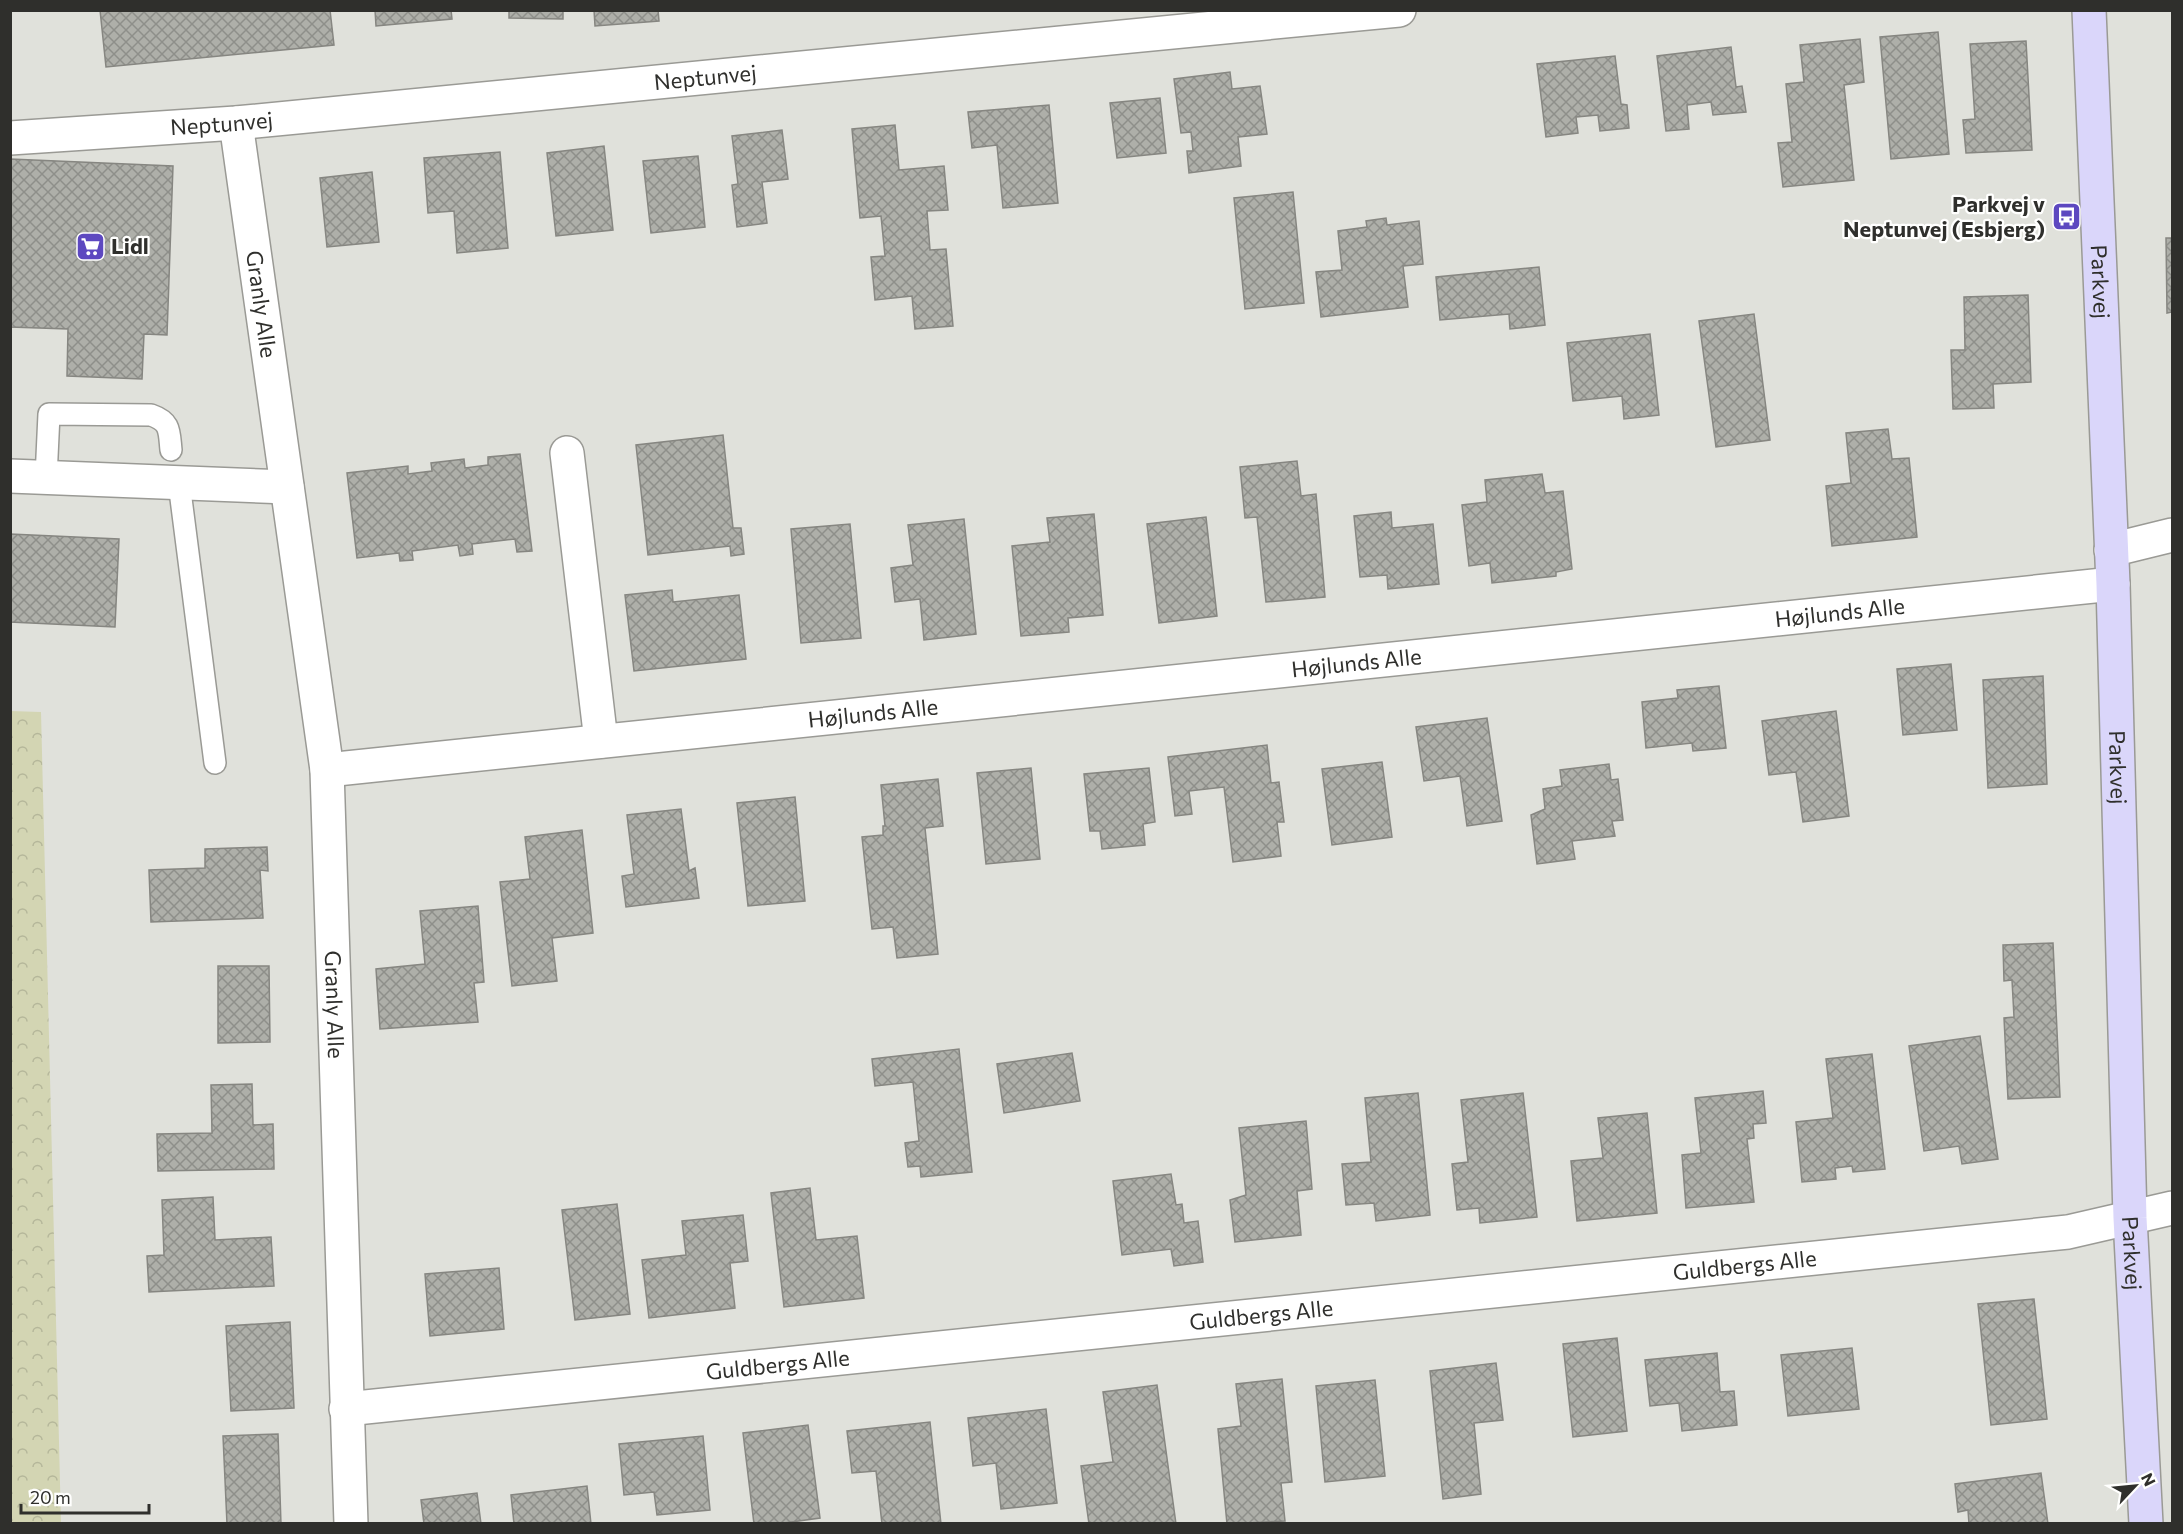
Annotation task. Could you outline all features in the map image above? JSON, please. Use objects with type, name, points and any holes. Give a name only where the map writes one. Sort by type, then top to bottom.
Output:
[{"type":"street","name":"Neptunvej","points":[[10,138],[236,123],[1399,10]]},
{"type":"street","name":"Parkvej","points":[[2089,10],[2111,550],[2130,1218],[2146,1524]]},
{"type":"street","name":"Granly Alle","points":[[236,123],[327,770],[351,1524]]},
{"type":"street","points":[[567,453],[601,741]]},
{"type":"street","points":[[10,476],[287,487]]},
{"type":"street","points":[[2111,550],[2172,535]]},
{"type":"street","name":"Højlunds Alle","points":[[327,770],[2112,584]]},
{"type":"street","name":"Guldbergs Alle","points":[[346,1408],[2068,1232],[2172,1208]]},
{"type":"lane","points":[[46,478],[49,414],[151,415],[163,419],[169,428],[171,450]]},
{"type":"lane","points":[[179,483],[215,763]]},
{"type":"green space","points":[[10,711],[41,712],[61,1523],[11,1523]]},
{"type":"building","points":[[100,10],[330,10],[334,45],[106,67]]},
{"type":"building","points":[[375,10],[451,10],[452,19],[376,26]]},
{"type":"building","points":[[509,10],[563,10],[563,19],[509,18]]},
{"type":"building","points":[[594,10],[658,10],[659,21],[595,26]]},
{"type":"building","points":[[1938,32],[1949,154],[1891,159],[1880,37]]},
{"type":"building","points":[[1860,39],[1864,82],[1844,85],[1854,180],[1783,187],[1778,143],[1792,142],[1786,84],[1804,82],[1800,45]]},
{"type":"building","points":[[2026,41],[2032,150],[1966,153],[1963,120],[1975,119],[1970,44]]},
{"type":"building","points":[[1731,47],[1736,87],[1742,86],[1746,112],[1713,115],[1711,102],[1687,105],[1689,129],[1666,131],[1657,56]]},
{"type":"building","points":[[1615,56],[1621,104],[1627,105],[1629,128],[1600,131],[1598,115],[1576,117],[1578,133],[1546,137],[1537,64]]},
{"type":"building","points":[[1230,72],[1232,89],[1260,86],[1267,134],[1238,137],[1241,166],[1189,173],[1187,151],[1193,151],[1191,132],[1181,133],[1174,79]]},
{"type":"building","points":[[1160,98],[1166,153],[1117,158],[1110,103]]},
{"type":"building","points":[[1049,105],[1058,203],[1003,208],[997,145],[972,148],[968,112]]},
{"type":"building","points":[[895,125],[899,170],[944,166],[948,210],[927,211],[930,250],[946,249],[953,326],[915,329],[912,296],[875,300],[871,257],[885,256],[881,216],[860,218],[852,129]]},
{"type":"building","points":[[782,130],[788,179],[762,182],[767,223],[737,227],[732,185],[738,184],[732,136]]},
{"type":"building","points":[[604,146],[613,230],[556,236],[547,153]]},
{"type":"building","points":[[500,152],[508,248],[457,253],[454,211],[428,213],[424,158]]},
{"type":"building","points":[[698,156],[705,227],[651,233],[643,161]]},
{"type":"building","name":"Lidl","points":[[10,159],[173,166],[167,335],[144,334],[142,379],[67,376],[68,329],[10,327]]},
{"type":"building","points":[[372,172],[379,242],[327,247],[320,178]]},
{"type":"building","points":[[1293,192],[1304,303],[1245,309],[1234,198]]},
{"type":"building","points":[[1386,218],[1387,225],[1419,221],[1423,264],[1403,266],[1408,307],[1321,317],[1316,272],[1342,270],[1338,231],[1367,227],[1366,221]]},
{"type":"building","points":[[2166,238],[2172,238],[2172,312],[2167,313]]},
{"type":"building","points":[[1539,267],[1545,325],[1510,329],[1509,314],[1440,320],[1436,277]]},
{"type":"building","points":[[2028,295],[2031,382],[1993,384],[1994,408],[1953,409],[1951,350],[1965,350],[1964,297]]},
{"type":"building","points":[[1754,314],[1770,440],[1716,447],[1699,321]]},
{"type":"building","points":[[1650,334],[1659,415],[1624,419],[1622,396],[1573,401],[1567,343]]},
{"type":"building","points":[[1888,429],[1892,459],[1909,458],[1917,537],[1832,546],[1826,486],[1851,483],[1846,433]]},
{"type":"building","points":[[723,435],[733,528],[741,528],[744,554],[731,556],[730,546],[648,555],[636,445]]},
{"type":"building","points":[[520,454],[532,551],[517,552],[515,539],[472,544],[473,554],[460,556],[458,545],[412,551],[413,560],[400,561],[399,553],[357,558],[347,473],[408,466],[408,474],[432,471],[431,463],[464,459],[465,468],[488,465],[488,457]]},
{"type":"building","points":[[1297,461],[1301,496],[1316,494],[1325,597],[1266,602],[1257,517],[1245,518],[1240,467]]},
{"type":"building","points":[[1542,474],[1545,493],[1563,491],[1572,569],[1556,572],[1556,576],[1492,583],[1490,563],[1469,566],[1462,505],[1487,502],[1485,480]]},
{"type":"building","points":[[1391,512],[1392,528],[1433,524],[1439,584],[1388,589],[1387,575],[1360,577],[1354,516]]},
{"type":"building","points":[[1094,514],[1103,615],[1068,618],[1069,632],[1021,636],[1012,546],[1050,542],[1047,518]]},
{"type":"building","points":[[1206,517],[1217,616],[1159,623],[1147,524]]},
{"type":"building","points":[[964,519],[976,634],[924,640],[920,599],[895,602],[891,568],[913,565],[908,525]]},
{"type":"building","points":[[850,524],[861,638],[801,643],[791,529]]},
{"type":"building","points":[[10,534],[119,539],[115,627],[10,622]]},
{"type":"building","points":[[672,590],[673,602],[739,595],[746,659],[634,671],[625,595]]},
{"type":"building","points":[[1951,664],[1957,730],[1903,735],[1897,669]]},
{"type":"building","points":[[2043,676],[2047,784],[1988,788],[1983,680]]},
{"type":"building","points":[[1719,686],[1726,748],[1693,751],[1692,743],[1646,748],[1642,702],[1678,698],[1677,690]]},
{"type":"building","points":[[1836,711],[1849,816],[1803,822],[1796,772],[1769,775],[1762,721]]},
{"type":"building","points":[[1487,718],[1502,821],[1467,826],[1460,776],[1424,781],[1416,727]]},
{"type":"building","points":[[1267,745],[1271,783],[1279,782],[1284,822],[1277,822],[1281,856],[1233,862],[1224,787],[1189,791],[1192,814],[1175,816],[1168,757]]},
{"type":"building","points":[[1382,762],[1392,837],[1332,845],[1322,769]]},
{"type":"building","points":[[1609,764],[1611,780],[1618,779],[1623,820],[1612,821],[1615,836],[1572,841],[1575,859],[1537,864],[1531,815],[1545,809],[1543,789],[1562,786],[1560,770]]},
{"type":"building","points":[[1031,768],[1040,859],[986,864],[977,773]]},
{"type":"building","points":[[1149,768],[1155,822],[1143,824],[1145,845],[1102,849],[1100,831],[1090,831],[1084,774]]},
{"type":"building","points":[[938,779],[943,826],[925,828],[938,954],[897,958],[893,927],[872,929],[862,837],[883,835],[883,826],[885,826],[881,785]]},
{"type":"building","points":[[795,797],[805,901],[748,906],[737,803]]},
{"type":"building","points":[[681,809],[689,871],[695,868],[699,898],[626,907],[622,876],[634,874],[627,815]]},
{"type":"building","points":[[582,830],[593,933],[552,938],[557,981],[512,986],[500,882],[530,879],[525,837]]},
{"type":"building","points":[[267,847],[268,871],[260,870],[263,918],[151,922],[149,870],[205,868],[205,849]]},
{"type":"building","points":[[478,906],[484,982],[474,983],[478,1022],[380,1029],[376,969],[425,964],[420,911]]},
{"type":"building","points":[[2053,943],[2060,1097],[2008,1099],[2004,1018],[2014,1017],[2012,980],[2004,981],[2003,945]]},
{"type":"building","points":[[218,966],[269,966],[270,1042],[218,1043]]},
{"type":"building","points":[[1980,1036],[1998,1159],[1962,1164],[1959,1146],[1924,1151],[1909,1046]]},
{"type":"building","points":[[959,1049],[972,1172],[921,1177],[920,1166],[908,1167],[905,1143],[919,1141],[913,1082],[875,1086],[872,1059]]},
{"type":"building","points":[[1072,1053],[1080,1101],[1004,1113],[997,1064]]},
{"type":"building","points":[[1872,1054],[1885,1169],[1853,1172],[1852,1166],[1835,1168],[1836,1179],[1802,1182],[1796,1122],[1833,1118],[1826,1059]]},
{"type":"building","points":[[252,1084],[253,1125],[273,1124],[274,1169],[158,1171],[157,1134],[212,1133],[211,1085]]},
{"type":"building","points":[[1763,1091],[1766,1123],[1753,1124],[1754,1138],[1747,1139],[1754,1202],[1686,1208],[1682,1155],[1701,1153],[1695,1098]]},
{"type":"building","points":[[1418,1093],[1430,1215],[1376,1221],[1374,1203],[1346,1205],[1342,1164],[1371,1162],[1365,1098]]},
{"type":"building","points":[[1523,1093],[1537,1217],[1480,1223],[1479,1208],[1457,1210],[1452,1164],[1468,1162],[1461,1100]]},
{"type":"building","points":[[1647,1113],[1657,1213],[1577,1221],[1571,1161],[1603,1158],[1598,1118]]},
{"type":"building","points":[[1306,1121],[1312,1189],[1297,1191],[1301,1235],[1235,1242],[1230,1200],[1246,1195],[1239,1128]]},
{"type":"building","points":[[1171,1174],[1176,1205],[1182,1204],[1184,1223],[1198,1221],[1203,1262],[1174,1266],[1171,1249],[1122,1255],[1113,1181]]},
{"type":"building","points":[[810,1188],[816,1240],[857,1236],[864,1298],[784,1307],[771,1193]]},
{"type":"building","points":[[213,1197],[215,1240],[271,1237],[274,1286],[149,1292],[147,1256],[164,1255],[162,1200]]},
{"type":"building","points":[[617,1204],[630,1314],[575,1320],[562,1210]]},
{"type":"building","points":[[743,1215],[748,1261],[730,1263],[735,1308],[649,1318],[642,1260],[686,1255],[682,1221]]},
{"type":"building","points":[[499,1268],[504,1329],[430,1336],[425,1274]]},
{"type":"building","points":[[2034,1299],[2047,1419],[1991,1425],[1978,1304]]},
{"type":"building","points":[[290,1322],[294,1408],[231,1411],[226,1326]]},
{"type":"building","points":[[1617,1338],[1627,1431],[1573,1437],[1563,1344]]},
{"type":"building","points":[[1852,1348],[1859,1409],[1788,1416],[1781,1355]]},
{"type":"building","points":[[1717,1353],[1720,1392],[1734,1391],[1737,1425],[1682,1431],[1679,1403],[1650,1406],[1645,1360]]},
{"type":"building","points":[[1496,1363],[1503,1420],[1474,1423],[1481,1494],[1443,1499],[1430,1371]]},
{"type":"building","points":[[1282,1379],[1292,1482],[1281,1483],[1285,1521],[1227,1524],[1218,1429],[1241,1426],[1236,1384]]},
{"type":"building","points":[[1375,1380],[1385,1476],[1325,1482],[1316,1386]]},
{"type":"building","points":[[1157,1385],[1176,1524],[1089,1524],[1081,1466],[1113,1462],[1103,1392]]},
{"type":"building","points":[[1046,1409],[1057,1503],[1001,1509],[996,1463],[973,1466],[968,1418]]},
{"type":"building","points":[[930,1422],[941,1524],[882,1524],[876,1471],[852,1473],[847,1431]]},
{"type":"building","points":[[808,1425],[820,1518],[777,1524],[754,1524],[743,1433]]},
{"type":"building","points":[[278,1434],[281,1524],[227,1524],[223,1436]]},
{"type":"building","points":[[703,1436],[710,1510],[657,1515],[654,1492],[624,1495],[619,1444]]},
{"type":"building","points":[[2041,1473],[2048,1524],[1969,1524],[1968,1510],[1958,1512],[1955,1484]]},
{"type":"building","points":[[587,1486],[591,1524],[514,1524],[511,1495]]},
{"type":"building","points":[[477,1493],[481,1524],[424,1524],[421,1500]]},
{"type":"place","name":"Parkvej v Neptunvej (Esbjerg)","points":[[2066,217]]},
{"type":"place","name":"Lidl","points":[[90,246]]}]
